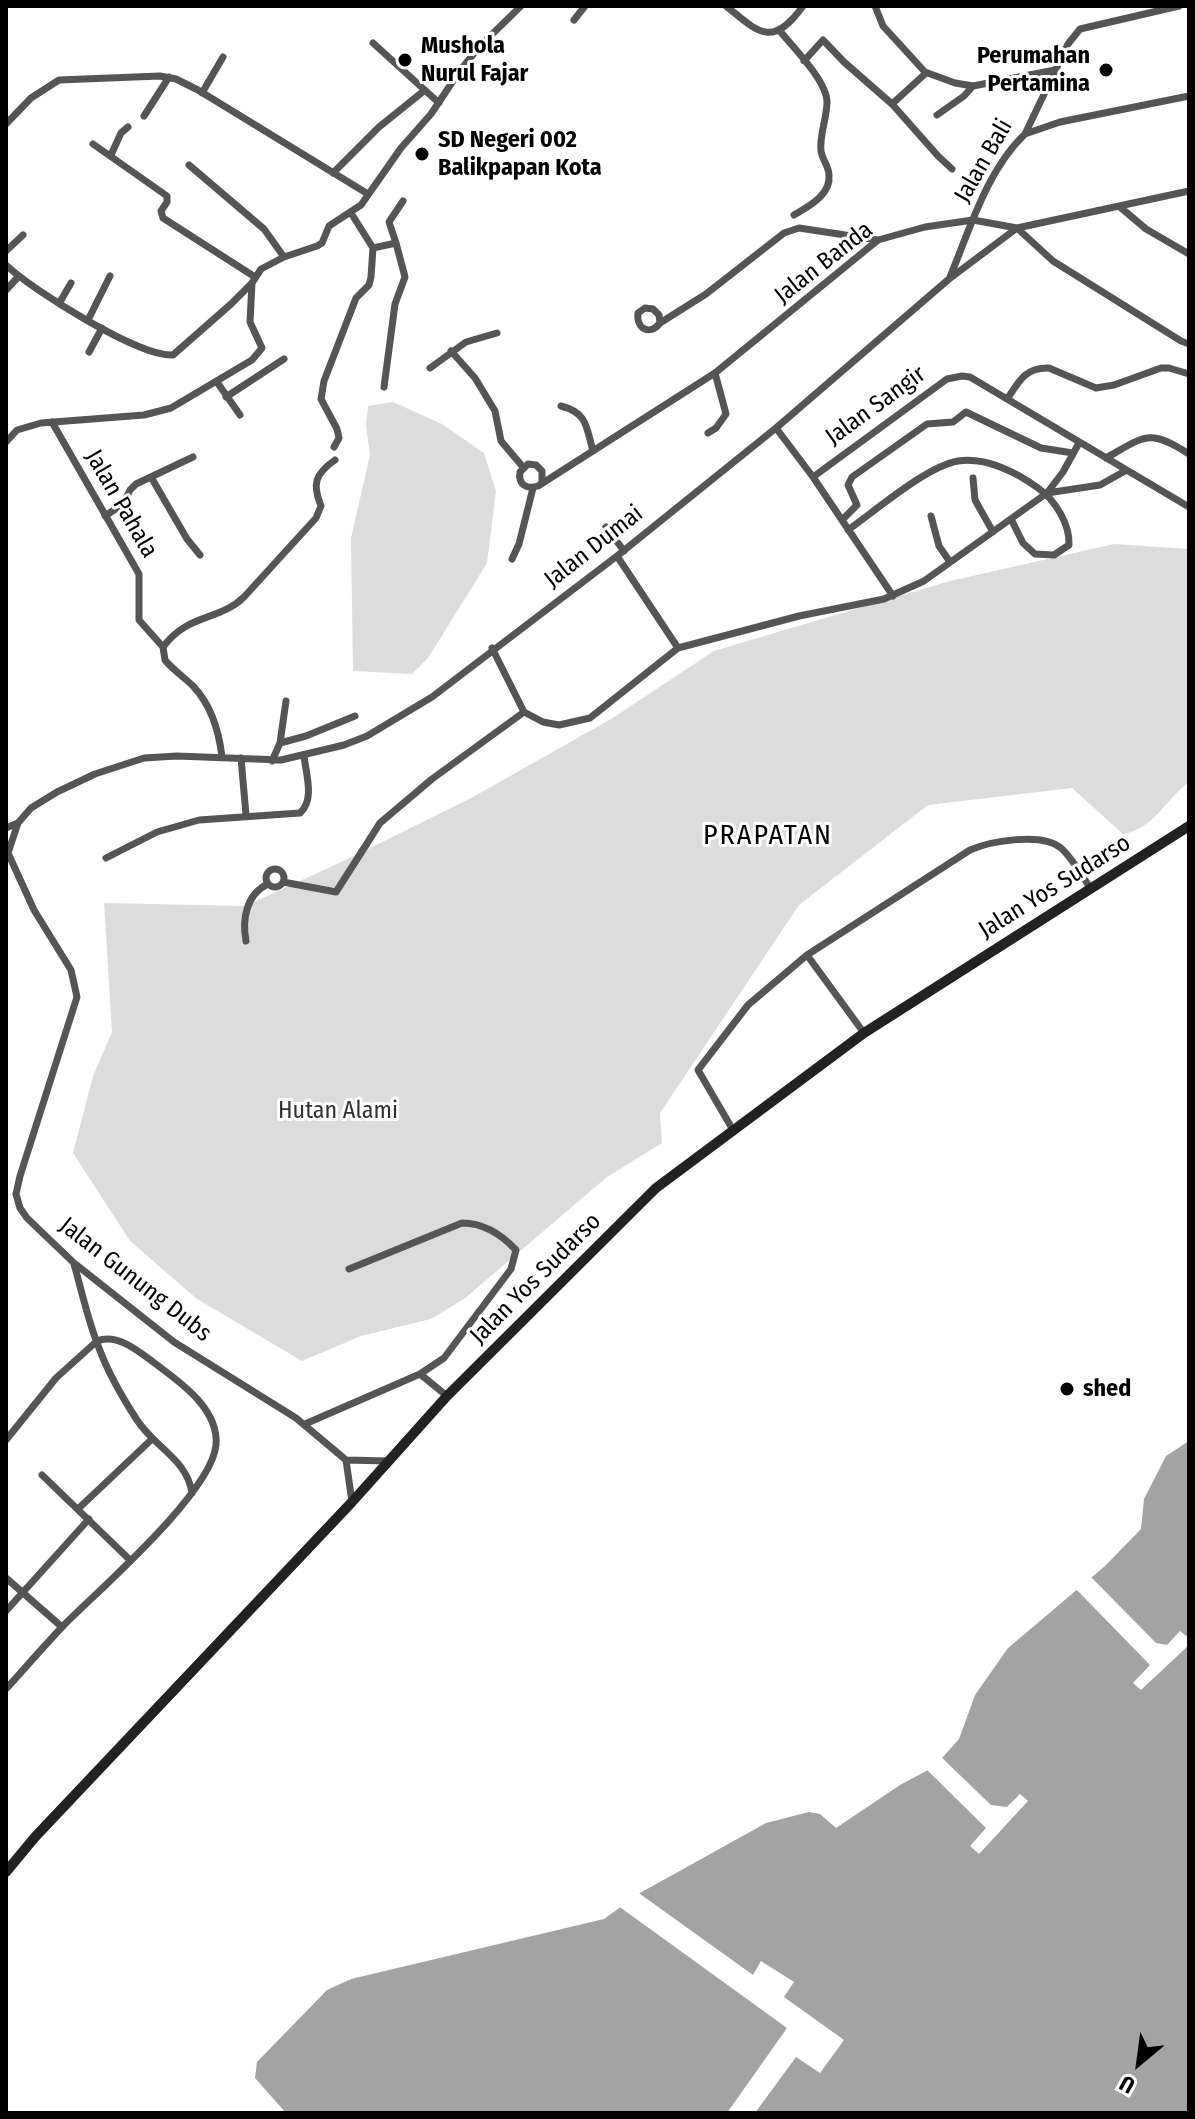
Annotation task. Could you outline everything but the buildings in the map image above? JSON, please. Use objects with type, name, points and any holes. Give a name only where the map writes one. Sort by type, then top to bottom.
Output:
[{"type":"main road","name":"Jalan Yos Sudarso","points":[[6,1872],[35,1837],[352,1502],[447,1396],[656,1188],[864,1033],[1189,826]]},
{"type":"street","points":[[6,265],[102,328],[142,349],[173,355],[254,280],[261,269],[322,243],[329,226],[361,205],[479,47],[521,6]]},
{"type":"street","points":[[574,20],[585,6]]},
{"type":"street","points":[[726,6],[760,32],[779,30],[803,6]]},
{"type":"street","points":[[875,6],[883,26],[926,73],[973,86],[1055,70]]},
{"type":"street","name":"Jalan Bali","points":[[949,279],[996,172],[1014,144],[1025,134],[1068,44],[1080,29],[1179,6]]},
{"type":"street","points":[[779,30],[824,88],[828,98],[821,150],[830,176],[826,190],[815,202],[794,215]]},
{"type":"street","points":[[804,61],[823,40],[892,104],[952,169]]},
{"type":"street","points":[[373,43],[439,103]]},
{"type":"street","points":[[202,93],[223,57]]},
{"type":"street","points":[[892,104],[926,73]]},
{"type":"street","points":[[6,124],[31,98],[59,80],[169,77],[202,93],[368,194]]},
{"type":"street","points":[[144,116],[169,77]]},
{"type":"street","points":[[937,115],[973,86]]},
{"type":"street","points":[[333,173],[379,127],[425,90]]},
{"type":"street","points":[[1025,134],[1060,122],[1189,96]]},
{"type":"street","points":[[111,155],[117,140],[128,127]]},
{"type":"street","points":[[93,144],[167,196],[161,211],[163,218],[254,280]]},
{"type":"street","points":[[189,165],[264,229],[284,257]]},
{"type":"street","points":[[1017,228],[1189,191]]},
{"type":"street","points":[[384,387],[395,304],[405,277],[389,222],[403,201]]},
{"type":"street","points":[[1120,207],[1146,229],[1189,254]]},
{"type":"street","points":[[334,447],[339,438],[321,399],[324,381],[356,298],[369,285],[373,248],[351,213]]},
{"type":"street","name":"Jalan Banda","points":[[542,482],[715,373],[878,240],[925,227],[973,220],[1017,228]]},
{"type":"street","points":[[660,323],[706,294],[784,233],[799,228],[878,240]]},
{"type":"street","points":[[1017,228],[1053,261],[1189,344]]},
{"type":"street","name":"Jalan Dumai","points":[[18,823],[31,808],[57,792],[95,774],[144,758],[222,757],[272,761],[344,745],[387,724],[432,697],[492,648],[620,554],[776,428],[949,279],[1017,228]]},
{"type":"street","points":[[6,251],[23,235]]},
{"type":"street","points":[[373,248],[396,243]]},
{"type":"street","points":[[6,290],[19,276]]},
{"type":"street","points":[[88,320],[110,276]]},
{"type":"street","points":[[6,442],[17,430],[52,422],[158,412],[183,402],[258,356],[262,348],[250,322],[254,280]]},
{"type":"street","points":[[60,302],[71,283]]},
{"type":"street","points":[[89,352],[102,328]]},
{"type":"street","points":[[430,368],[451,351],[476,338],[497,333]]},
{"type":"street","points":[[451,351],[475,378],[495,411],[501,441],[523,467]]},
{"type":"street","points":[[226,397],[284,359]]},
{"type":"street","points":[[1008,398],[1026,373],[1041,368],[1049,368],[1096,388],[1114,385],[1161,368],[1189,374]]},
{"type":"street","points":[[708,433],[726,414],[715,373]]},
{"type":"street","name":"Jalan Sangir","points":[[813,477],[947,379],[962,376],[970,377],[1008,398],[1189,507]]},
{"type":"street","points":[[217,382],[240,415]]},
{"type":"street","points":[[561,406],[573,409],[586,421],[593,451]]},
{"type":"street","points":[[842,520],[857,505],[848,485],[852,477],[927,424],[953,422],[966,412],[1041,448],[1073,453]]},
{"type":"street","name":"Jalan Pahala","points":[[52,422],[141,579],[139,620],[163,647],[165,660],[191,684],[208,706],[220,736],[222,757]]},
{"type":"street","name":"Jalan Sangir","points":[[776,428],[893,596]]},
{"type":"street","points":[[1106,458],[1141,438],[1157,436],[1189,454]]},
{"type":"street","points":[[492,648],[524,712],[543,722],[559,725],[590,718],[678,648],[893,596],[924,581],[1047,493],[1079,443]]},
{"type":"street","points":[[105,516],[123,504],[133,486],[193,457]]},
{"type":"street","points":[[163,647],[184,626],[237,604],[309,526],[321,511],[314,487],[315,479],[335,460]]},
{"type":"street","points":[[848,530],[931,472],[957,461],[990,463],[1022,476],[1047,493],[1065,523],[1070,542],[1054,555],[1035,554],[1023,543],[1011,519]]},
{"type":"street","points":[[532,464],[540,467],[542,482],[533,488],[526,487],[519,475],[523,467],[532,464]]},
{"type":"street","points":[[1047,493],[1100,485],[1125,471]]},
{"type":"street","points":[[151,477],[187,539],[200,555]]},
{"type":"street","points":[[973,478],[975,500],[993,532]]},
{"type":"street","points":[[512,559],[519,544],[533,488]]},
{"type":"street","points":[[931,516],[939,546],[950,562]]},
{"type":"street","points":[[606,527],[678,648]]},
{"type":"street","points":[[272,761],[280,743],[286,701]]},
{"type":"street","points":[[268,884],[275,887],[283,882],[336,892],[380,823],[432,779],[524,712]]},
{"type":"street","points":[[280,743],[355,716]]},
{"type":"street","points":[[106,858],[157,832],[199,820],[300,813],[307,807],[309,799],[304,756]]},
{"type":"street","points":[[241,758],[246,815]]},
{"type":"street","points":[[6,828],[18,823]]},
{"type":"street","points":[[7,853],[18,823]]},
{"type":"street","points":[[733,1130],[698,1070],[748,1005],[807,955],[970,850],[987,843],[1050,841],[1063,850],[1091,889]]},
{"type":"street","name":"Jalan Gunung Dubs","points":[[7,853],[34,910],[71,970],[77,997],[16,1194],[20,1208],[74,1263],[174,1342],[305,1424],[346,1460]]},
{"type":"street","points":[[268,884],[267,874],[275,869],[282,872],[283,882]]},
{"type":"street","points":[[246,941],[244,915],[258,891],[268,884]]},
{"type":"street","points":[[807,955],[864,1033]]},
{"type":"street","points":[[305,1424],[420,1374],[444,1358],[511,1269],[516,1250],[488,1228],[476,1223],[462,1223],[349,1269]]},
{"type":"street","points":[[74,1263],[97,1341],[137,1421],[179,1463],[190,1478],[192,1495]]},
{"type":"street","points":[[6,1440],[56,1378],[97,1341],[105,1338],[121,1341],[189,1390],[204,1407],[217,1443],[213,1457],[192,1495],[62,1627],[6,1689]]},
{"type":"street","points":[[420,1374],[447,1396]]},
{"type":"street","points":[[79,1508],[152,1439]]},
{"type":"street","points":[[352,1502],[346,1460],[390,1461]]},
{"type":"street","points":[[42,1475],[130,1560]]},
{"type":"street","points":[[6,1611],[89,1519]]},
{"type":"street","points":[[6,1578],[62,1627]]},
{"type":"green space","points":[[393,402],[442,424],[484,453],[496,491],[487,563],[428,658],[412,674],[353,671],[351,538],[370,455],[366,426],[368,406]]},
{"type":"green space","name":"Hutan Alami","points":[[1114,544],[1189,549],[1189,782],[1152,820],[1123,834],[1072,788],[928,805],[799,905],[660,1113],[662,1143],[607,1177],[464,1299],[431,1319],[361,1336],[302,1361],[197,1299],[130,1241],[73,1153],[93,1076],[112,1032],[104,903],[245,906],[473,797],[611,719],[714,651],[950,581]]},
{"type":"shaded area","points":[[1189,1441],[1189,2113],[286,2113],[255,2078],[257,2062],[327,1990],[351,1979],[604,1919],[640,1893],[766,1823],[809,1812],[820,1814],[836,1828],[928,1770],[959,1739],[975,1695],[1008,1648],[1105,1566],[1141,1529],[1144,1499],[1166,1456]]},
{"type":"pier","points":[[1089,1575],[1156,1643],[1167,1645],[1180,1631],[1186,1636],[1189,1633],[1189,1645],[1141,1690],[1133,1683],[1150,1665],[1073,1586]]},
{"type":"pier","points":[[939,1755],[991,1805],[1007,1807],[1020,1794],[1028,1801],[979,1854],[970,1846],[986,1828],[924,1767]]},
{"type":"pier","points":[[636,1891],[753,1975],[761,1961],[794,1982],[784,1997],[844,2040],[820,2073],[796,2057],[755,2113],[727,2113],[787,2028],[617,1905]]},
{"type":"place","name":"Mushola Nurul Fajar","points":[[405,60]]},
{"type":"place","name":"Perumahan Pertamina","points":[[1106,70]]},
{"type":"place","name":"SD Negeri 002 Balikpapan Kota","points":[[422,154]]},
{"type":"place","name":"shed","points":[[1067,1389]]},
{"type":"district","name":"PRAPATAN","points":[[768,836]]}]
